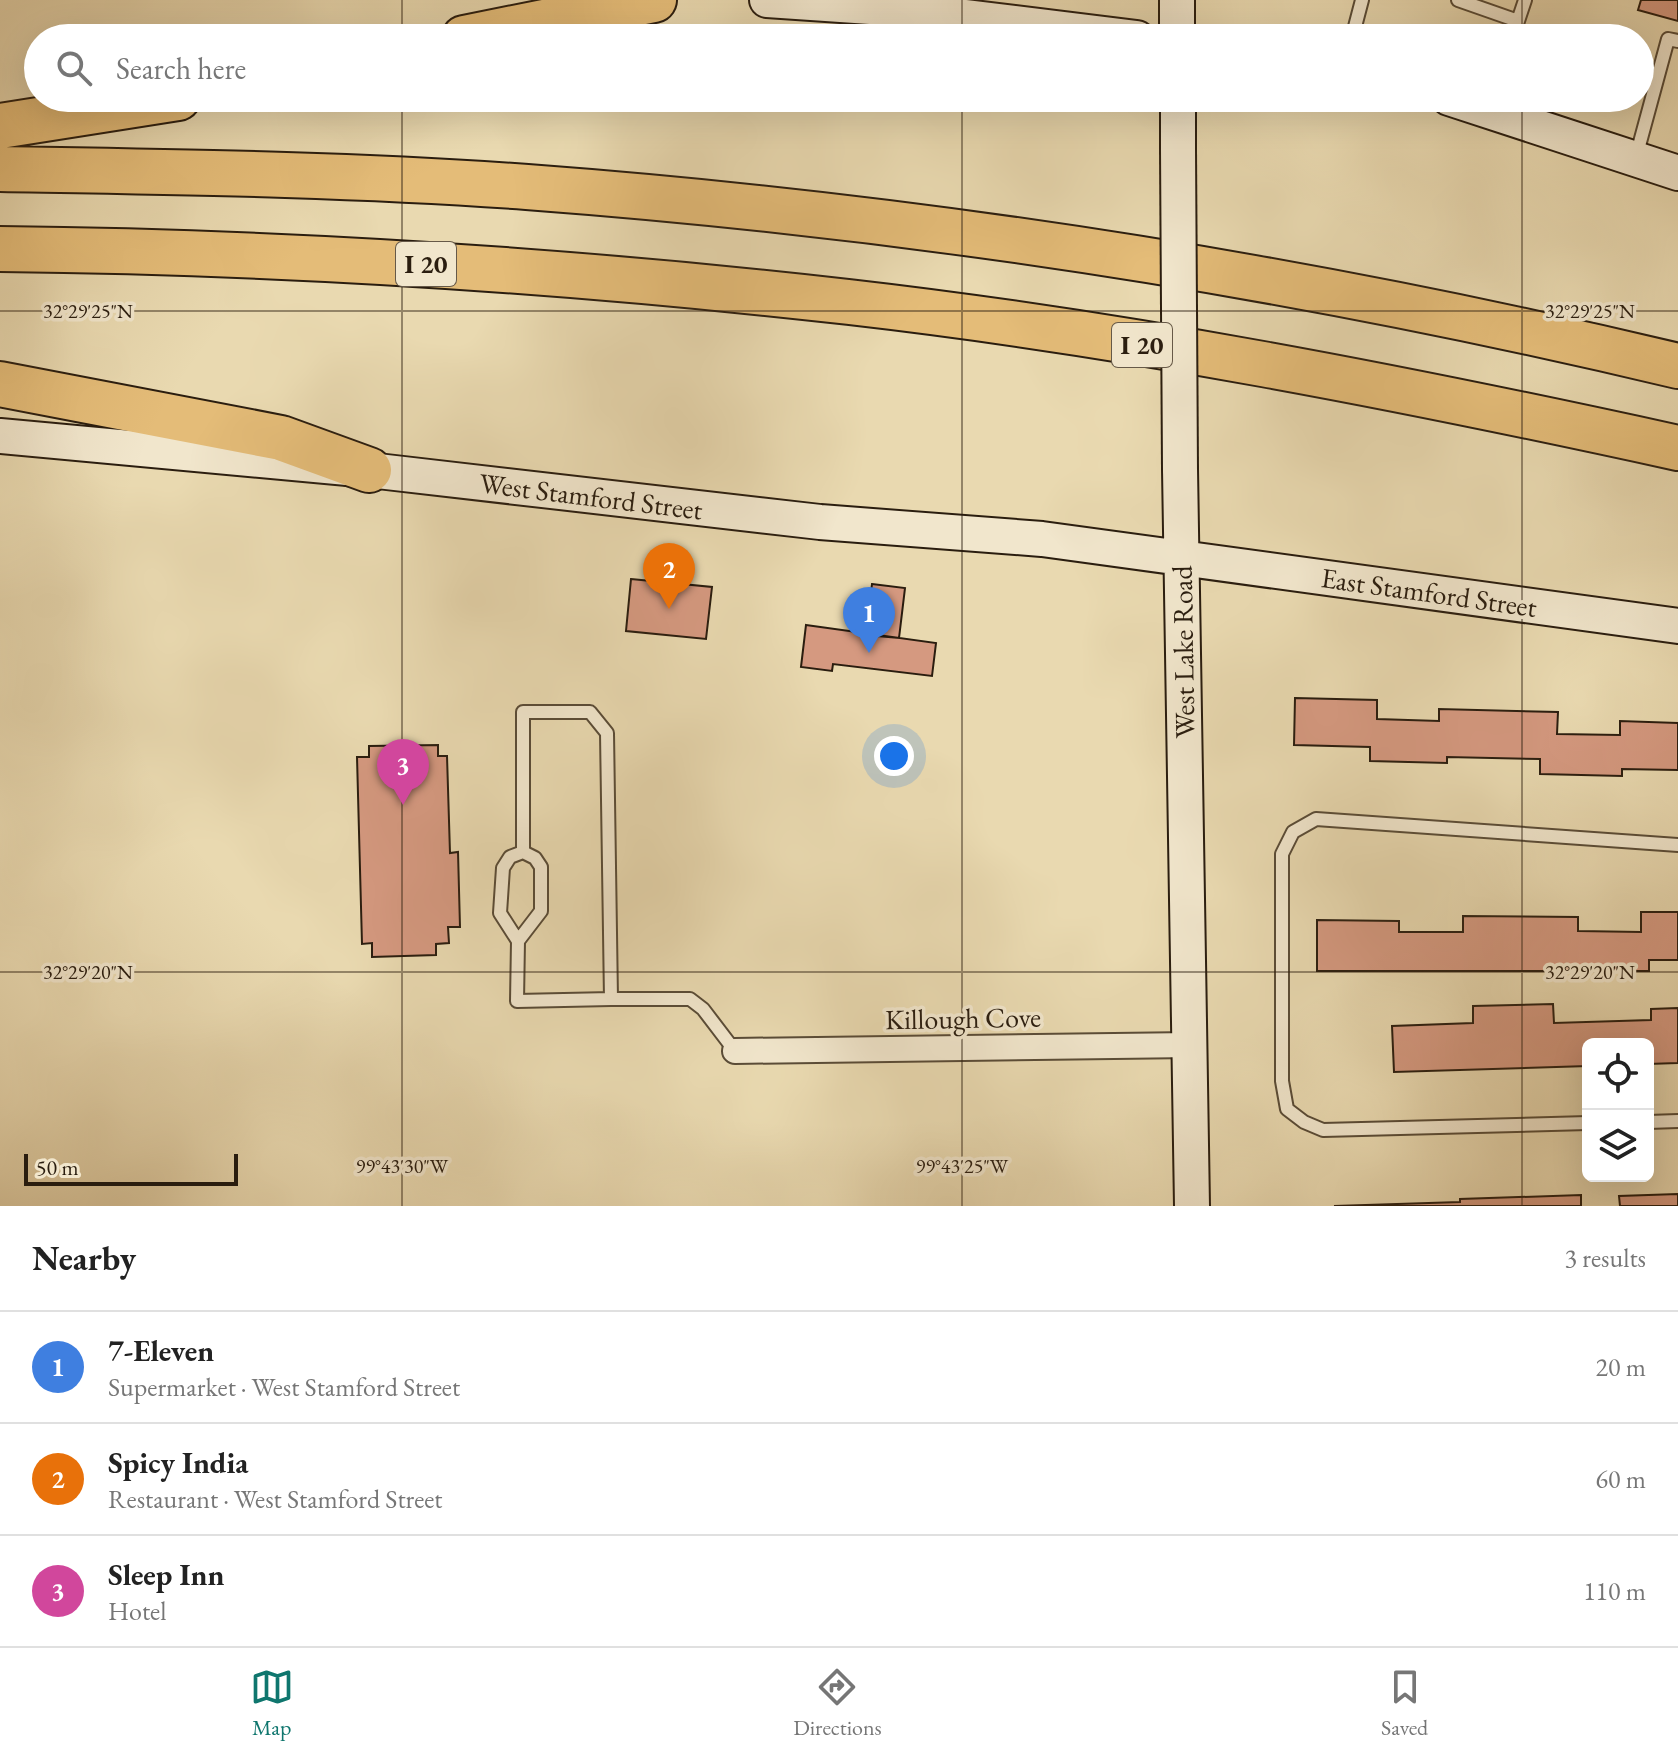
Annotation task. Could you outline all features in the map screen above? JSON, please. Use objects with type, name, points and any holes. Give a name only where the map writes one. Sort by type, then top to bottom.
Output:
[{"type":"highway","points":[[534,24],[654,0]]},
{"type":"highway","points":[[0,126],[89,112]]},
{"type":"highway","points":[[0,169],[234,173],[526,187],[814,214],[1231,273],[1568,340],[1678,366]]},
{"type":"highway","name":"I 20","points":[[0,249],[163,251],[414,262],[850,302],[1235,360],[1433,395],[1678,448]]},
{"type":"highway","points":[[0,384],[281,438],[369,470]]},
{"type":"main road","points":[[767,0],[965,8],[1057,24]]},
{"type":"main road","points":[[1177,0],[1177,24]]},
{"type":"main road","name":"West Lake Road","points":[[1178,112],[1181,558],[1192,1045],[1192,1206]]},
{"type":"main road","points":[[1514,112],[1678,173]]},
{"type":"main road","name":"West Stamford Street","points":[[0,436],[369,470],[820,522],[1042,539],[1181,558]]},
{"type":"main road","name":"East Stamford Street","points":[[1181,558],[1678,626]]},
{"type":"street","name":"Killough Cove","points":[[735,1051],[1192,1045]]},
{"type":"lane","points":[[1356,24],[1362,0]]},
{"type":"lane","points":[[1458,0],[1518,21]]},
{"type":"lane","points":[[1517,24],[1525,0]]},
{"type":"lane","points":[[1654,91],[1668,39],[1678,41]]},
{"type":"lane","points":[[1636,157],[1648,112]]},
{"type":"lane","points":[[523,852],[523,712],[590,712],[607,733],[611,999]]},
{"type":"lane","points":[[1582,1123],[1323,1130],[1304,1122],[1287,1109],[1282,1081],[1282,854],[1293,832],[1316,819],[1678,845]]},
{"type":"lane","points":[[518,941],[541,911],[541,867],[535,858],[523,852],[510,857],[503,868],[500,913],[518,941],[517,1001],[690,999],[703,1009],[735,1051]]},
{"type":"lane","points":[[1654,1122],[1678,1121]]},
{"type":"building","points":[[1641,0],[1678,0],[1678,21],[1638,10]]},
{"type":"building","points":[[631,579],[712,587],[706,639],[626,631]]},
{"type":"building","points":[[872,584],[905,588],[899,638],[866,635]]},
{"type":"building","points":[[806,625],[936,643],[932,676],[833,664],[832,671],[801,667]]},
{"type":"building","points":[[1295,698],[1377,700],[1377,719],[1439,721],[1439,709],[1558,712],[1557,734],[1620,735],[1620,721],[1678,723],[1678,770],[1622,769],[1622,776],[1540,774],[1540,759],[1447,757],[1447,763],[1370,761],[1370,747],[1294,745]]},
{"type":"building","points":[[438,745],[438,756],[447,756],[450,853],[458,852],[460,927],[448,927],[449,943],[436,944],[436,955],[372,957],[372,943],[362,944],[357,757],[369,757],[369,746]]},
{"type":"building","points":[[1641,912],[1678,912],[1678,960],[1649,960],[1649,971],[1317,971],[1317,920],[1399,921],[1399,932],[1463,932],[1463,916],[1578,917],[1578,931],[1641,932]]},
{"type":"building","points":[[1553,1004],[1554,1023],[1651,1020],[1651,1009],[1678,1008],[1678,1063],[1654,1064],[1654,1038],[1582,1038],[1582,1066],[1394,1072],[1392,1026],[1473,1023],[1473,1006]]},
{"type":"building","points":[[1678,1194],[1678,1206],[1620,1206],[1619,1196]]},
{"type":"building","points":[[1581,1195],[1581,1206],[1334,1206],[1460,1202],[1460,1199]]},
{"type":"place","name":"Spicy India","points":[[669,609]]},
{"type":"place","name":"7-Eleven","points":[[869,653]]},
{"type":"place","name":"Sleep Inn","points":[[403,805]]}]
